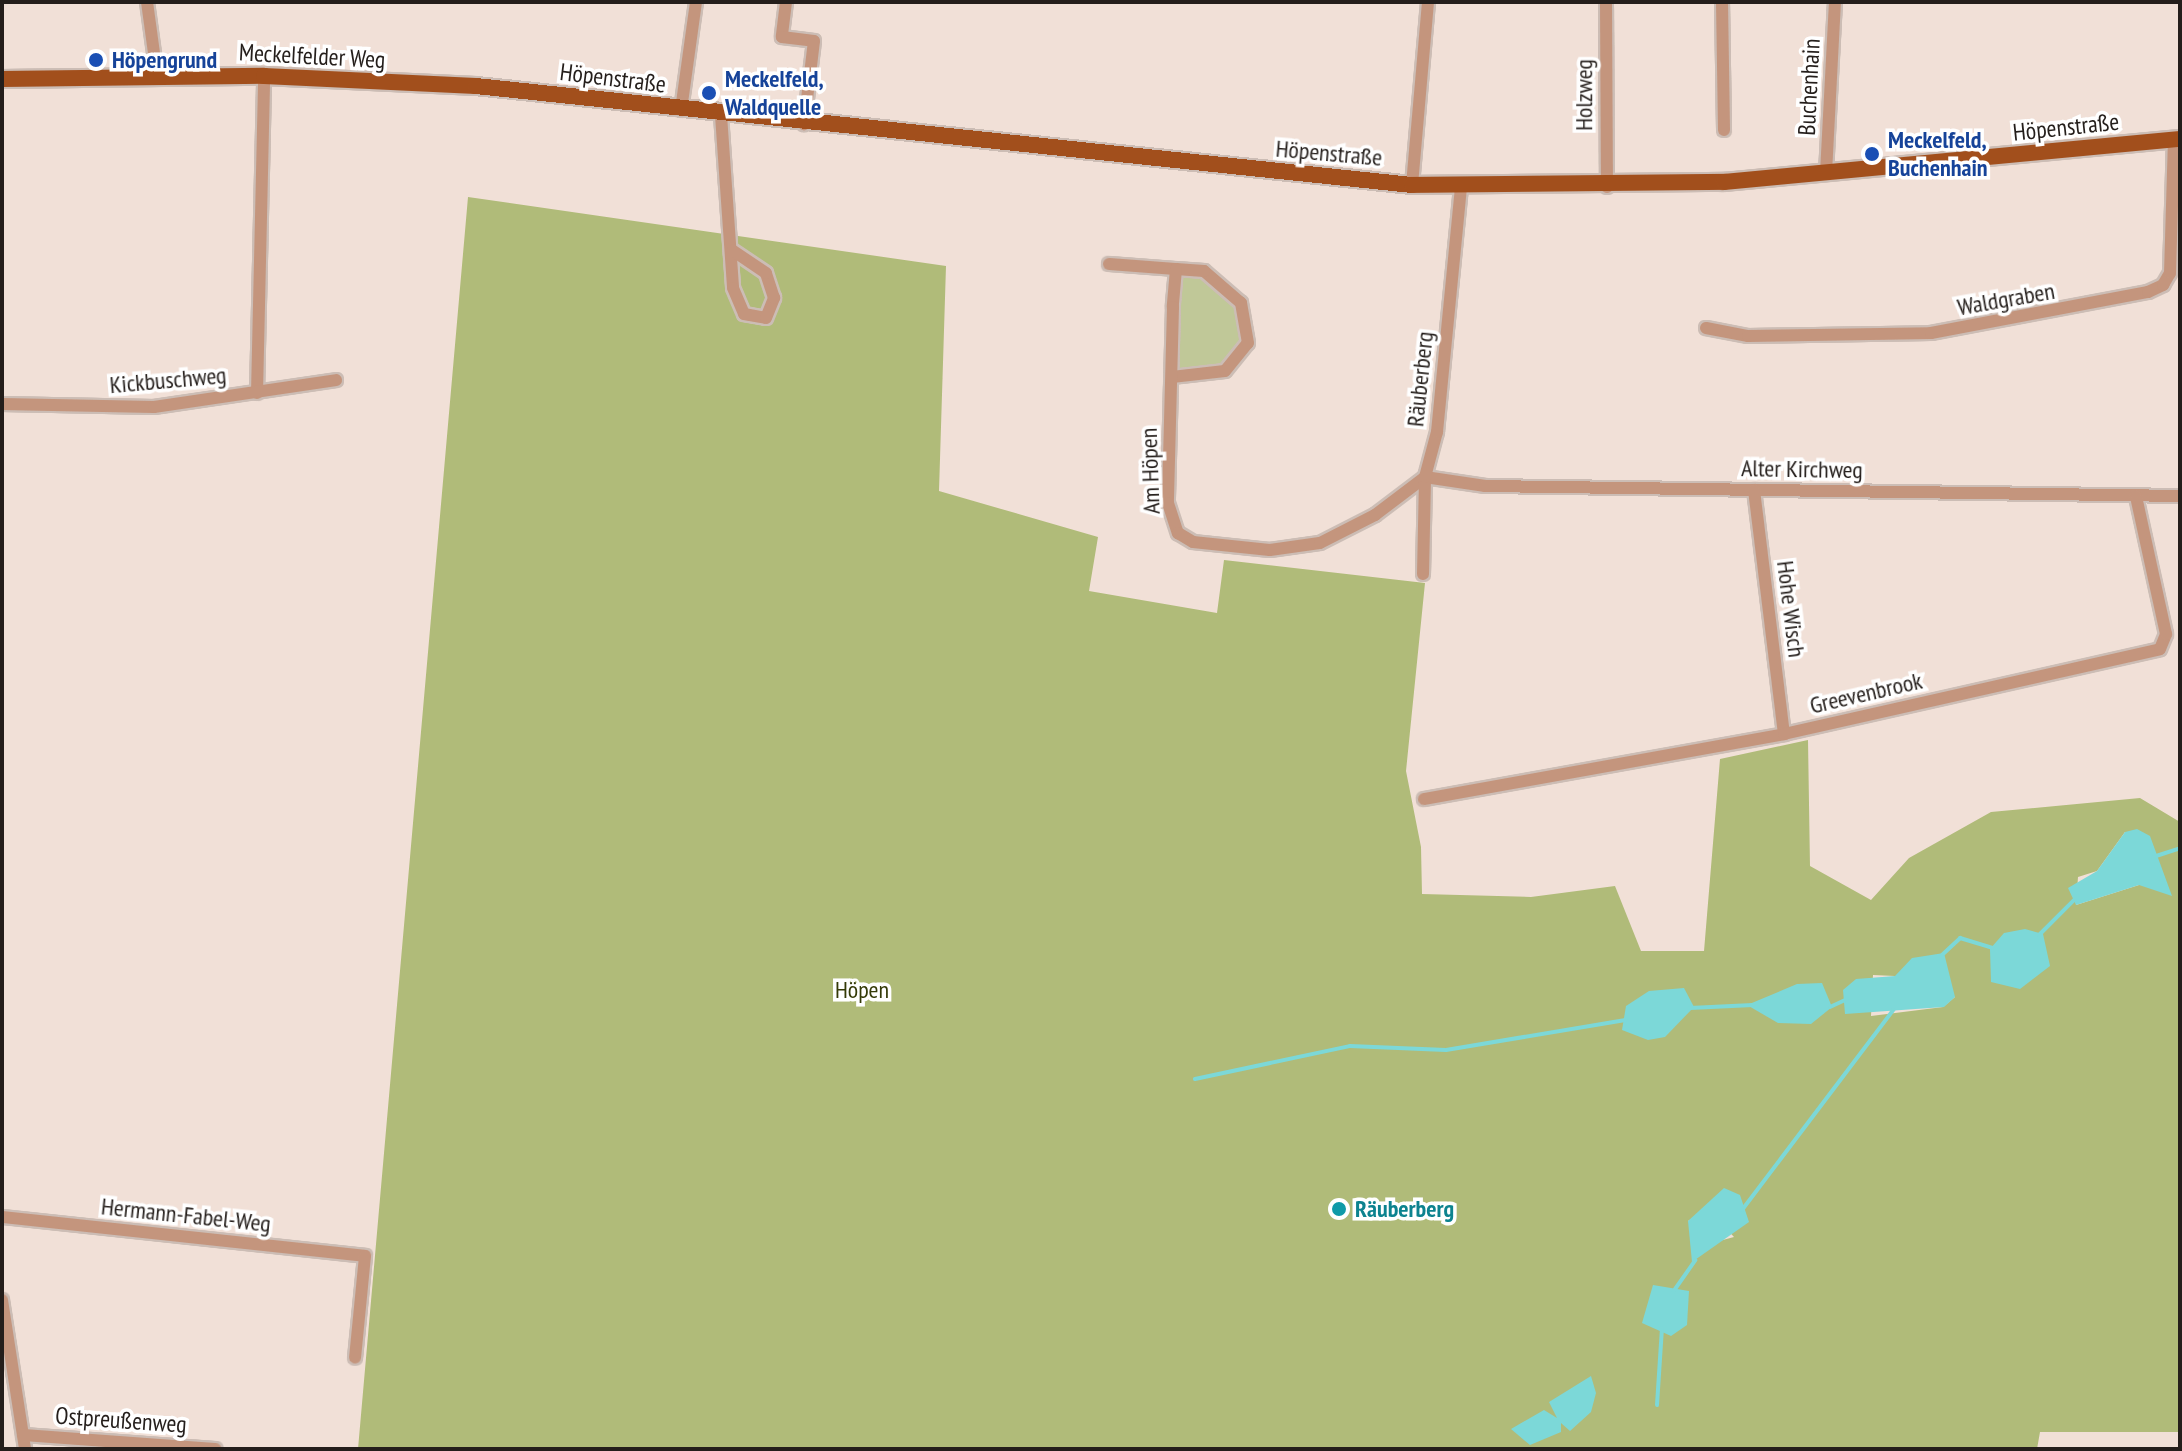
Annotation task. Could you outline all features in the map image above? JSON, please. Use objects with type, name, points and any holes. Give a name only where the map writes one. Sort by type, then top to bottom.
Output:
[{"type":"main road","name":"Meckelfelder Weg","points":[[2,79],[264,76],[476,86]]},
{"type":"main road","name":"Höpenstraße","points":[[476,86],[804,124],[1412,185],[1607,187],[1826,173],[2177,139]]},
{"type":"street","points":[[147,2],[157,75]]},
{"type":"street","points":[[681,110],[696,2]]},
{"type":"street","points":[[786,2],[782,37],[814,41],[804,124]]},
{"type":"street","points":[[1412,185],[1428,2]]},
{"type":"street","name":"Holzweg","points":[[1606,2],[1607,187]]},
{"type":"street","points":[[1722,2],[1724,130]]},
{"type":"street","name":"Buchenhain","points":[[1826,173],[1835,2]]},
{"type":"street","points":[[257,393],[264,76]]},
{"type":"street","points":[[721,115],[733,251],[738,304],[756,320],[766,318],[774,298],[766,273],[733,251]]},
{"type":"street","name":"Waldgraben","points":[[1706,328],[1748,336],[1931,333],[2148,292],[2163,285],[2170,273],[2177,139]]},
{"type":"street","name":"Räuberberg","points":[[1423,574],[1425,477],[1437,432],[1461,186]]},
{"type":"street","points":[[1109,264],[1204,271],[1223,284],[1248,316],[1248,343],[1225,371],[1172,377]]},
{"type":"street","name":"Am Höpen","points":[[1176,269],[1168,503],[1178,533],[1193,542],[1270,550],[1320,543],[1375,515],[1425,477]]},
{"type":"street","name":"Kickbuschweg","points":[[2,404],[154,407],[336,380]]},
{"type":"street","name":"Alter Kirchweg","points":[[1425,477],[1485,486],[2180,496]]},
{"type":"street","name":"Hohe Wisch","points":[[1754,490],[1784,734]]},
{"type":"street","name":"Greevenbrook","points":[[1424,799],[1784,734],[2160,649],[2166,634],[2136,496]]},
{"type":"street","name":"Hermann-Fabel-Weg","points":[[2,1217],[365,1256],[355,1358]]},
{"type":"street","points":[[2,1300],[25,1449]]},
{"type":"street","name":"Ostpreußenweg","points":[[23,1435],[215,1449]]},
{"type":"green space","name":"Höpen","points":[[468,197],[946,266],[939,491],[1098,537],[1089,591],[1217,613],[1224,560],[1425,583],[1406,771],[1421,847],[1422,894],[1531,897],[1615,886],[1641,951],[1704,951],[1720,759],[1808,740],[1810,866],[1871,900],[1909,858],[1991,812],[2140,798],[2180,822],[2180,1432],[2040,1432],[2037,1449],[358,1449]],"holes":[[[2125,832],[2139,885],[2076,905],[2078,877],[2097,871]],[[1873,975],[1895,976],[1955,997],[1943,1007],[1871,1016]],[[1708,1209],[1734,1237],[1719,1241],[1688,1221]]]},
{"type":"green space","points":[[1176,269],[1204,272],[1241,303],[1248,337],[1224,370],[1173,376]]},
{"type":"water","points":[[2137,829],[2150,836],[2172,896],[2139,885],[2076,905],[2068,888],[2097,871],[2125,832]]},
{"type":"water","points":[[2025,929],[2043,934],[2050,966],[2020,989],[1991,982],[1990,949],[2004,933]]},
{"type":"water","points":[[1944,953],[1955,997],[1944,1007],[1845,1014],[1843,990],[1856,979],[1895,976],[1912,958]]},
{"type":"water","points":[[1822,983],[1832,1007],[1811,1024],[1778,1023],[1747,1005],[1797,984]]},
{"type":"water","points":[[1684,988],[1694,1007],[1665,1037],[1648,1040],[1622,1030],[1626,1006],[1649,991]]},
{"type":"water","points":[[1724,1188],[1740,1195],[1749,1222],[1692,1262],[1688,1221]]},
{"type":"water","points":[[1653,1285],[1689,1291],[1687,1325],[1671,1336],[1642,1323]]},
{"type":"water","points":[[1591,1376],[1596,1393],[1591,1412],[1570,1431],[1561,1423],[1561,1432],[1530,1445],[1511,1429],[1544,1410],[1557,1418],[1549,1402]]},
{"type":"waterway","points":[[2153,857],[2180,848]]},
{"type":"waterway","points":[[2039,935],[2078,896]]},
{"type":"waterway","points":[[1942,955],[1960,938],[1992,948]]},
{"type":"waterway","points":[[1830,1007],[1847,999]]},
{"type":"waterway","points":[[1690,1008],[1753,1005]]},
{"type":"waterway","points":[[1742,1210],[1893,1010]]},
{"type":"waterway","points":[[1195,1079],[1350,1046],[1446,1050],[1626,1020]]},
{"type":"waterway","points":[[1673,1292],[1695,1260]]},
{"type":"waterway","points":[[1657,1405],[1662,1328]]},
{"type":"place","name":"Höpengrund","points":[[96,60]]},
{"type":"place","name":"Meckelfeld, Waldquelle","points":[[709,93]]},
{"type":"place","name":"Meckelfeld, Buchenhain","points":[[1872,154]]},
{"type":"place","name":"Räuberberg","points":[[1339,1209]]}]
